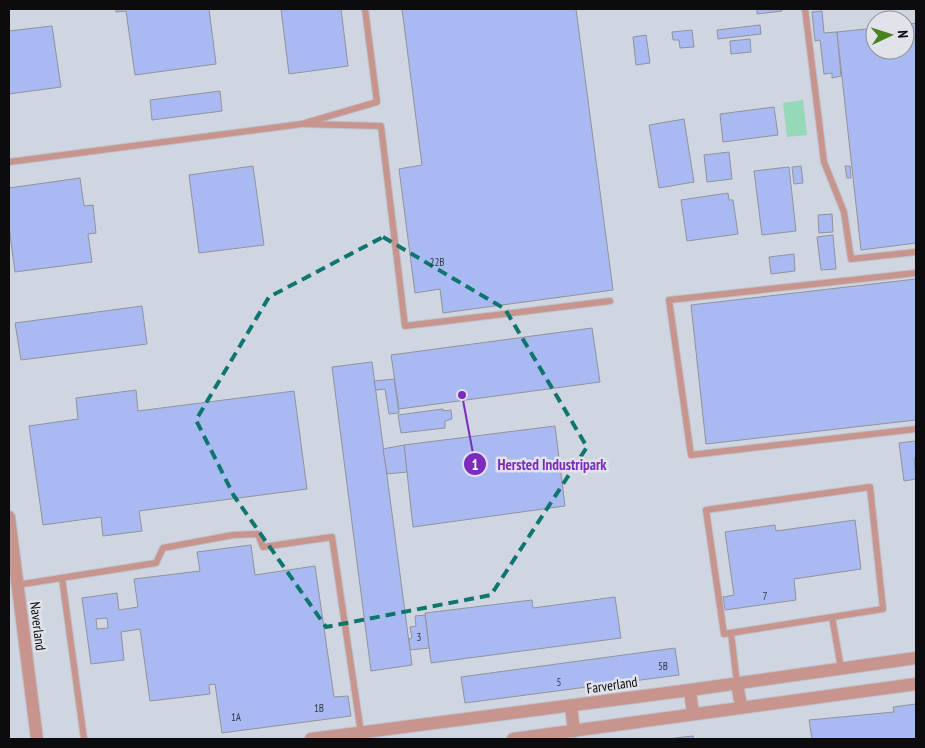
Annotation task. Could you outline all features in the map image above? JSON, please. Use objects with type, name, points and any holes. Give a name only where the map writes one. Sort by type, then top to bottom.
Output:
[{"type":"street","name":"Naverland","points":[[9,517],[11,546],[37,739]]},
{"type":"street","name":"Farverland","points":[[311,739],[362,733],[392,735],[571,706],[916,658]]},
{"type":"street","points":[[737,683],[741,707]]},
{"type":"street","points":[[513,739],[916,684]]},
{"type":"street","points":[[690,690],[693,714]]},
{"type":"street","points":[[571,706],[574,731]]},
{"type":"lane","points":[[302,124],[377,102],[365,9]]},
{"type":"lane","points":[[805,9],[824,162],[844,212],[851,259],[916,252]]},
{"type":"lane","points":[[9,162],[302,124],[381,126],[405,326],[610,300]]},
{"type":"lane","points":[[916,273],[669,300],[691,456],[916,429]]},
{"type":"lane","points":[[870,487],[883,609],[731,633],[724,634],[706,510],[870,487]]},
{"type":"lane","points":[[17,585],[156,562],[163,548],[233,535],[258,534],[263,547],[332,537],[362,733]]},
{"type":"lane","points":[[62,578],[84,739]]},
{"type":"lane","points":[[832,617],[841,668]]},
{"type":"lane","points":[[731,633],[737,683]]},
{"type":"highlighted area","points":[[383,237],[505,309],[587,447],[491,595],[326,627],[234,496],[196,420],[269,297]]},
{"type":"shaded area","points":[[9,9],[916,9],[916,739],[9,739]]},
{"type":"green space","points":[[803,100],[807,135],[787,137],[783,103]]},
{"type":"building","points":[[116,9],[209,9],[216,64],[135,75],[126,11],[116,12]]},
{"type":"building","points":[[281,9],[341,9],[348,66],[289,74]]},
{"type":"building","points":[[402,9],[576,9],[613,290],[443,313],[440,289],[415,293],[399,169],[422,165]]},
{"type":"building","points":[[757,9],[782,9],[782,11],[757,14]]},
{"type":"building","points":[[822,11],[824,33],[837,32],[841,76],[832,78],[832,73],[824,74],[820,40],[815,41],[812,12]]},
{"type":"building","points":[[915,23],[916,243],[861,250],[837,32],[865,29],[865,60],[915,60]]},
{"type":"building","points":[[760,25],[761,34],[718,39],[717,30]]},
{"type":"building","points":[[52,26],[61,87],[9,94],[9,31]]},
{"type":"building","points":[[692,30],[694,47],[680,48],[679,40],[673,40],[672,32]]},
{"type":"building","points":[[646,35],[650,63],[636,65],[633,37]]},
{"type":"building","points":[[750,39],[751,52],[731,54],[730,41]]},
{"type":"building","points":[[220,91],[222,111],[152,120],[150,100]]},
{"type":"building","points":[[774,107],[778,135],[723,142],[720,114]]},
{"type":"building","points":[[684,119],[694,182],[659,188],[649,125]]},
{"type":"building","points":[[729,152],[732,179],[707,182],[704,155]]},
{"type":"building","points":[[253,166],[264,245],[199,253],[189,175]]},
{"type":"building","points":[[801,166],[803,183],[794,184],[792,167]]},
{"type":"building","points":[[845,166],[850,166],[851,178],[847,178]]},
{"type":"building","points":[[789,167],[796,231],[762,235],[754,171]]},
{"type":"building","points":[[80,178],[84,206],[93,205],[96,233],[88,234],[92,262],[15,272],[9,227],[9,188]]},
{"type":"building","points":[[728,193],[729,200],[733,200],[738,234],[687,241],[681,200]]},
{"type":"building","points":[[832,214],[833,232],[819,233],[818,215]]},
{"type":"building","points":[[833,235],[836,269],[821,270],[817,237]]},
{"type":"building","points":[[794,254],[795,271],[771,274],[769,257]]},
{"type":"building","points":[[916,279],[916,420],[706,444],[691,305]]},
{"type":"building","points":[[142,306],[147,344],[21,360],[15,323]]},
{"type":"building","points":[[592,328],[600,382],[399,409],[391,355]]},
{"type":"building","points":[[372,362],[412,665],[371,671],[332,367]]},
{"type":"building","points":[[394,379],[399,413],[389,414],[385,389],[376,390],[374,381]]},
{"type":"building","points":[[136,390],[138,411],[294,391],[307,489],[139,511],[142,531],[103,536],[101,517],[43,525],[29,426],[78,419],[76,398]]},
{"type":"building","points":[[443,409],[443,411],[451,410],[452,419],[445,421],[445,428],[401,433],[398,415]]},
{"type":"building","points":[[555,426],[565,506],[413,527],[404,445]]},
{"type":"building","points":[[916,441],[916,458],[914,458],[916,479],[904,481],[899,443]]},
{"type":"building","points":[[404,445],[407,472],[387,474],[383,449]]},
{"type":"building","points":[[855,520],[861,569],[794,579],[796,600],[725,610],[723,597],[734,595],[725,532],[775,525],[776,531]]},
{"type":"building","points":[[251,545],[255,575],[315,566],[334,697],[348,696],[351,716],[222,733],[215,684],[209,685],[210,694],[150,701],[140,629],[121,632],[124,660],[91,664],[82,598],[117,593],[119,610],[138,607],[134,579],[200,571],[197,552]],"holes":[[[107,618],[108,628],[97,629],[96,619]]]},
{"type":"building","points":[[615,597],[621,638],[431,663],[425,613],[532,600],[533,608]]},
{"type":"building","points":[[425,615],[429,648],[410,650],[409,639],[412,638],[410,627],[416,626],[415,616]]},
{"type":"building","points":[[675,648],[679,675],[465,703],[461,677]]},
{"type":"building","points":[[916,704],[916,739],[812,739],[809,720],[894,712],[893,707]]},
{"type":"building","points":[[693,736],[694,739],[667,739]]},
{"type":"place","name":"Hersted Industripark","points":[[462,395]]}]
